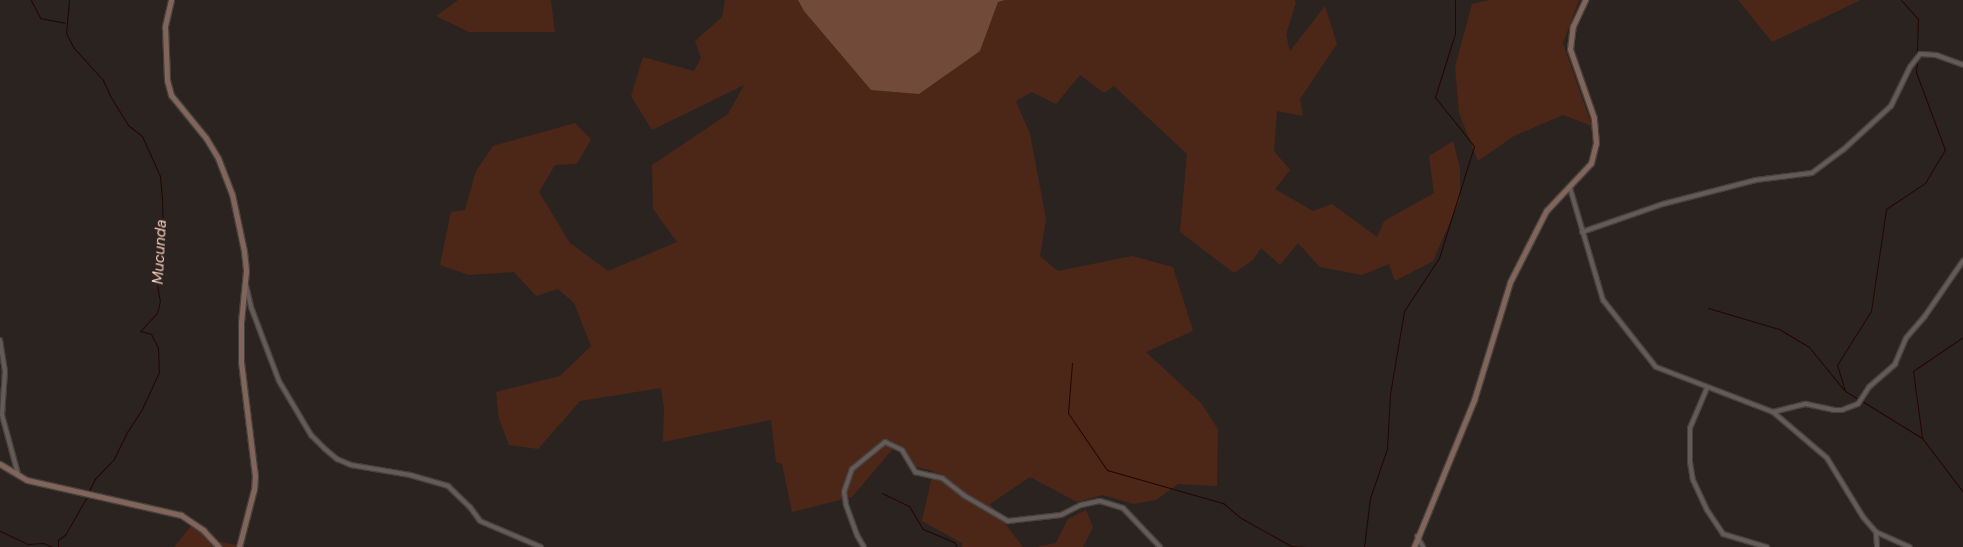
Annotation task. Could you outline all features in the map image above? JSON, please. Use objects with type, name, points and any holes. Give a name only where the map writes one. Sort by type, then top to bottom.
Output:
[{"type":"street","points":[[171,0],[165,27],[167,80],[172,95],[206,138],[226,176],[244,250],[246,285],[241,322],[241,362],[255,476],[254,489],[239,547]]},
{"type":"street","points":[[1414,547],[1474,400],[1510,282],[1542,218],[1591,164],[1596,143],[1594,118],[1570,49],[1573,26],[1585,0]]},
{"type":"street","points":[[1582,232],[1663,204],[1748,182],[1812,173],[1843,150],[1891,106],[1910,68],[1920,54],[1936,55],[1963,65]]},
{"type":"street","points":[[1570,188],[1602,300],[1656,367],[1773,412],[1827,458],[1863,517],[1876,532],[1910,547]]},
{"type":"street","points":[[1773,412],[1806,404],[1834,410],[1842,410],[1858,404],[1869,387],[1895,364],[1906,338],[1926,316],[1963,261]]},
{"type":"street","points":[[246,285],[271,363],[279,381],[311,435],[336,459],[351,465],[410,475],[448,486],[470,507],[480,521],[541,547]]},
{"type":"street","points":[[0,340],[5,371],[2,415],[19,476]]},
{"type":"street","points":[[1707,388],[1690,428],[1691,472],[1693,480],[1707,510],[1723,534],[1767,547]]},
{"type":"street","points":[[864,547],[857,535],[846,504],[844,492],[852,469],[884,442],[902,450],[915,472],[942,478],[965,496],[1008,521],[1061,515],[1081,504],[1100,501],[1124,508],[1160,547]]},
{"type":"street","points":[[0,464],[19,476],[181,515],[203,530],[219,547]]},
{"type":"street","points":[[1876,532],[1877,547]]},
{"type":"street","points":[[1418,536],[1424,547]]},
{"type":"shaded area","points":[[458,0],[551,0],[555,32],[469,32],[436,16]]},
{"type":"shaded area","points":[[725,0],[798,0],[804,11],[871,90],[980,51],[998,2],[1005,0],[1294,0],[1296,2],[1286,35],[1290,51],[1325,6],[1337,44],[1300,99],[1303,116],[1277,111],[1274,151],[1290,170],[1275,189],[1313,211],[1332,204],[1377,237],[1384,221],[1434,193],[1429,156],[1453,141],[1460,168],[1460,199],[1433,261],[1395,281],[1389,264],[1362,275],[1320,267],[1298,243],[1280,265],[1261,248],[1253,260],[1234,273],[1180,232],[1187,154],[1114,86],[1104,93],[1080,75],[1056,104],[1032,92],[1016,101],[1030,134],[1046,219],[1040,256],[1058,271],[1132,256],[1173,267],[1193,331],[1146,352],[1201,403],[1218,429],[1217,486],[1178,484],[1156,500],[1133,504],[1103,495],[1077,502],[1030,477],[990,504],[1023,547],[962,547],[962,543],[922,521],[933,471],[916,467],[896,445],[852,497],[792,512],[782,464],[776,462],[771,420],[663,442],[664,408],[661,388],[580,401],[538,449],[509,445],[499,419],[496,392],[560,376],[591,346],[574,303],[558,289],[536,296],[514,272],[469,275],[440,265],[451,212],[465,210],[476,171],[493,146],[575,123],[591,139],[577,164],[555,165],[539,192],[570,243],[608,271],[677,242],[653,209],[652,165],[728,114],[744,85],[652,130],[631,96],[643,57],[694,71],[701,58],[695,41],[722,17]]},
{"type":"shaded area","points":[[798,0],[1005,0],[998,2],[980,51],[919,94],[871,90],[804,11]]},
{"type":"shaded area","points":[[1490,0],[1579,0],[1563,43],[1592,126],[1563,115],[1514,136],[1478,161],[1459,113],[1455,67],[1472,4]]},
{"type":"shaded area","points":[[1738,0],[1861,0],[1772,42]]},
{"type":"shaded area","points":[[1086,510],[1093,527],[1083,547],[1036,547],[1056,543],[1068,519]]},
{"type":"shaded area","points":[[191,526],[215,541],[236,545],[236,547],[174,547]]},
{"type":"waterway","points":[[31,0],[40,18],[65,23]]},
{"type":"waterway","name":"Mucunda","points":[[69,0],[66,33],[73,47],[103,80],[110,96],[128,125],[142,136],[160,176],[162,201],[163,239],[156,279],[160,301],[157,313],[140,331],[151,334],[158,348],[159,372],[142,409],[127,432],[114,459],[95,479],[89,491]]},
{"type":"waterway","points":[[1364,547],[1370,498],[1387,449],[1390,394],[1404,311],[1439,258],[1474,146],[1435,97],[1455,33],[1455,0]]},
{"type":"waterway","points":[[1901,0],[1918,19],[1917,55]]},
{"type":"waterway","points":[[1858,399],[1845,391],[1837,365],[1871,311],[1886,209],[1925,183],[1945,150],[1916,72],[1917,62]]},
{"type":"waterway","points":[[1708,308],[1779,329],[1809,347],[1844,390]]},
{"type":"waterway","points":[[1963,337],[1913,371],[1922,438],[1963,492]]},
{"type":"waterway","points":[[1072,363],[1068,413],[1107,470],[1223,503],[1241,518],[1291,546],[1307,547]]},
{"type":"waterway","points":[[1862,401],[1922,438]]},
{"type":"waterway","points":[[882,493],[909,506],[923,529],[954,542],[957,547]]},
{"type":"waterway","name":"Mucunda","points":[[58,547],[58,540],[65,535],[88,495]]},
{"type":"waterway","points":[[0,531],[28,544],[43,543],[53,547]]}]
